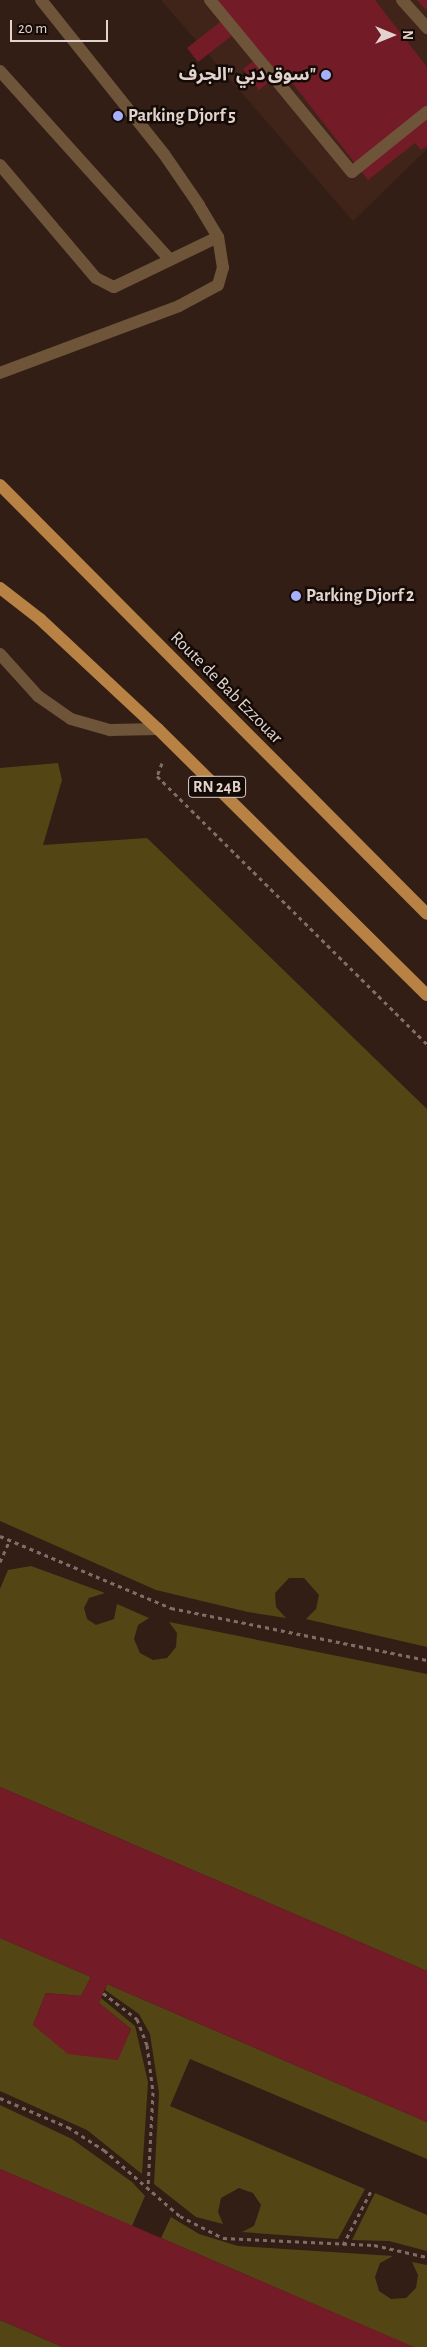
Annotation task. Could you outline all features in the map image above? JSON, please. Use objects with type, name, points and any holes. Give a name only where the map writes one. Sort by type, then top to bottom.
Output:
[{"type":"main road","name":"Route de Bab Ezzouar","points":[[0,485],[427,914]]},
{"type":"main road","name":"RN 24B","points":[[0,588],[40,619],[158,729],[427,995]]},
{"type":"street","points":[[0,373],[179,306],[218,285],[223,268],[218,237],[164,154],[40,0]]},
{"type":"street","points":[[210,0],[352,172],[427,112]]},
{"type":"street","points":[[402,0],[427,28]]},
{"type":"street","points":[[0,71],[170,260]]},
{"type":"street","points":[[0,165],[104,283],[114,287],[218,237]]},
{"type":"street","points":[[0,654],[38,696],[71,720],[110,730],[158,729]]},
{"type":"path","points":[[170,741],[156,776],[427,1044]]},
{"type":"path","points":[[0,1536],[9,1542],[170,1608],[427,1660]]},
{"type":"path","points":[[0,1562],[9,1542]]},
{"type":"path","points":[[103,1994],[137,2019],[147,2045],[153,2092],[148,2188]]},
{"type":"path","points":[[0,2098],[68,2127],[104,2150],[180,2216],[223,2238],[383,2246],[427,2258]]},
{"type":"path","points":[[343,2245],[371,2191]]},
{"type":"shaded area","name":"سوق دبي \"الجرف\"","points":[[161,0],[427,0],[427,149],[353,221]]},
{"type":"shaded area","points":[[58,763],[62,780],[43,845],[147,838],[427,1109],[427,1647],[306,1619],[316,1609],[319,1595],[304,1578],[289,1578],[275,1593],[276,1607],[286,1618],[248,1612],[156,1590],[0,1521],[0,768]]},
{"type":"shaded area","points":[[31,1566],[105,1593],[89,1598],[84,1608],[87,1619],[96,1625],[114,1619],[117,1604],[149,1618],[138,1625],[134,1639],[140,1653],[153,1660],[167,1658],[176,1647],[177,1633],[169,1622],[427,1674],[427,1971],[0,1787],[0,1589],[8,1570]]},
{"type":"shaded area","points":[[0,1938],[91,1977],[81,1996],[46,1993],[33,2025],[118,2059],[131,2029],[99,2003],[101,1998],[135,2026],[148,2082],[142,2174],[87,2130],[0,2091]]},
{"type":"shaded area","points":[[107,1984],[427,2122],[427,2159],[190,2059],[170,2106],[365,2189],[338,2239],[242,2232],[254,2226],[261,2205],[253,2193],[239,2188],[221,2198],[218,2212],[223,2224],[196,2217],[154,2184],[159,2093],[150,2034],[139,2014],[105,1990]]},
{"type":"shaded area","points":[[0,2105],[72,2139],[132,2182],[145,2196],[132,2226],[0,2169]]},
{"type":"shaded area","points":[[375,2193],[427,2215],[427,2251],[389,2241],[352,2240]]},
{"type":"shaded area","points":[[171,2217],[199,2234],[238,2246],[393,2256],[380,2263],[375,2277],[379,2291],[391,2299],[406,2298],[416,2288],[418,2275],[412,2262],[427,2265],[427,2347],[413,2347],[161,2238]]},
{"type":"shaded area","points":[[0,2320],[63,2347],[0,2347]]},
{"type":"building","name":"سوق دبي \"الجرف\"","points":[[211,0],[375,0],[427,67],[427,146],[421,150],[415,143],[368,180],[283,71],[259,90],[243,69],[259,57],[238,31],[198,62],[187,48],[225,18]]},
{"type":"building","points":[[417,0],[427,0],[426,10]]},
{"type":"building","points":[[0,1787],[427,1971],[427,2122],[107,1984],[99,2003],[131,2029],[118,2060],[68,2054],[33,2025],[46,1993],[81,1996],[91,1977],[0,1938]]},
{"type":"building","points":[[0,2169],[414,2347],[63,2347],[0,2320]]},
{"type":"place","name":"سوق دبي \"الجرف\"","points":[[326,75]]},
{"type":"place","name":"Parking Djorf 5","points":[[118,116]]},
{"type":"place","name":"Parking Djorf 2","points":[[296,596]]}]
